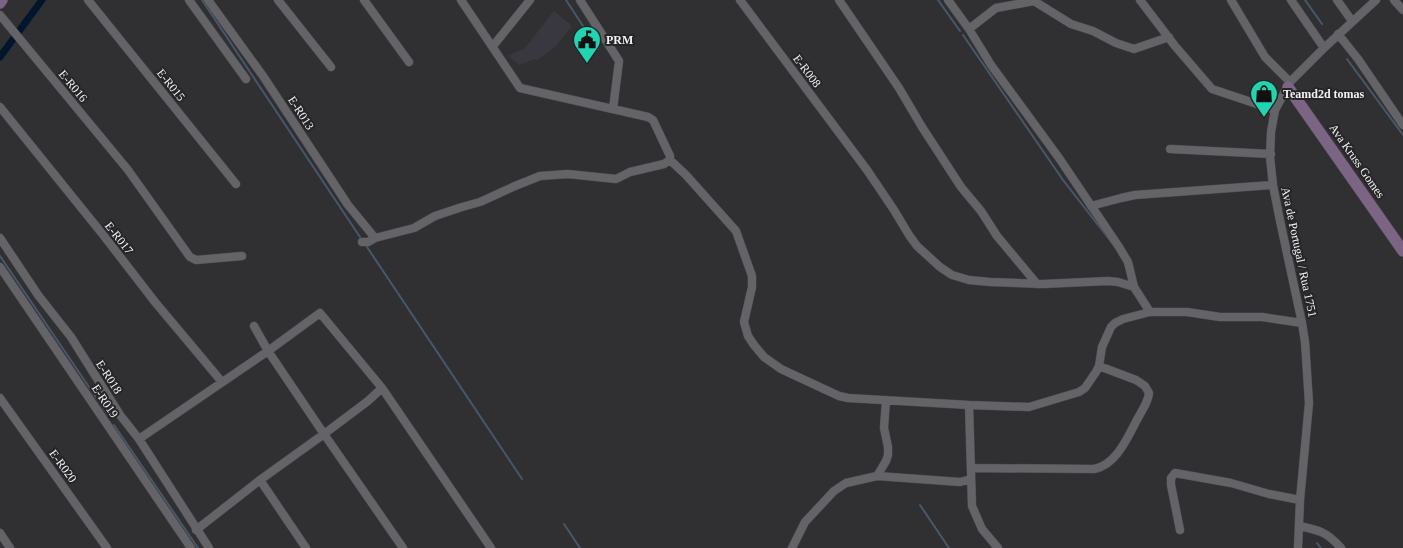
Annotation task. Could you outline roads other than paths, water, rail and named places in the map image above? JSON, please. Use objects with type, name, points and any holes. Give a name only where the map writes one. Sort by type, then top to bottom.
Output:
[{"type":"street","name":"E-R015","points":[[88,0],[236,184]]},
{"type":"street","points":[[189,0],[246,79]]},
{"type":"street","name":"E-R013","points":[[208,0],[263,76],[348,205],[375,238]]},
{"type":"street","points":[[278,0],[331,66]]},
{"type":"street","points":[[364,0],[409,62]]},
{"type":"street","points":[[461,0],[520,88],[648,117],[653,120],[670,156],[670,160],[686,175],[736,231],[752,276],[752,288],[744,322],[748,336],[764,357],[781,369],[839,396],[1029,407],[1069,396],[1085,388],[1098,366],[1102,347],[1110,328],[1115,323],[1124,319],[1150,312],[1187,312],[1220,317],[1262,317],[1302,323]]},
{"type":"street","points":[[493,46],[530,0]]},
{"type":"street","points":[[580,0],[619,61],[612,109]]},
{"type":"street","name":"E-R008","points":[[740,0],[856,156],[917,246],[940,267],[952,275],[969,280],[1037,284],[1108,281],[1134,287]]},
{"type":"street","points":[[839,0],[899,88],[961,187],[981,211],[997,236],[1037,284]]},
{"type":"street","points":[[948,0],[969,28],[991,65],[1059,158],[1128,262],[1134,287],[1150,312]]},
{"type":"street","points":[[1140,0],[1168,37],[1212,89],[1275,110]]},
{"type":"street","points":[[1231,0],[1265,57],[1289,85]]},
{"type":"street","points":[[1291,0],[1324,48]]},
{"type":"street","points":[[1337,0],[1352,21]]},
{"type":"street","name":"Ava de Portugal / Rua 1751","points":[[1298,548],[1300,500],[1309,403],[1306,342],[1273,185],[1271,132],[1275,110],[1289,85],[1338,34],[1376,0]]},
{"type":"street","points":[[1394,0],[1403,10]]},
{"type":"street","points":[[969,28],[996,8],[1034,1],[1071,24],[1093,31],[1134,50],[1168,37]]},
{"type":"street","name":"E-R016","points":[[0,15],[128,170],[190,257],[196,260],[242,256]]},
{"type":"street","points":[[1338,34],[1358,59],[1403,125]]},
{"type":"street","name":"Ava Kruss Gomes","points":[[1289,85],[1403,251]]},
{"type":"street","name":"E-R017","points":[[0,107],[155,302],[222,382]]},
{"type":"street","points":[[1170,149],[1271,154]]},
{"type":"street","points":[[362,242],[368,242],[375,238],[414,228],[435,216],[462,206],[480,202],[540,176],[568,174],[616,179],[630,172],[664,164],[670,160]]},
{"type":"street","points":[[1091,206],[1135,196],[1273,185]]},
{"type":"street","name":"E-R018","points":[[0,238],[38,295],[71,337],[120,415],[138,439],[209,548]]},
{"type":"street","name":"E-R019","points":[[0,267],[191,548]]},
{"type":"street","points":[[138,439],[268,351],[320,313],[382,388],[491,548]]},
{"type":"street","points":[[254,326],[268,351],[403,548]]},
{"type":"street","points":[[971,468],[1094,469],[1105,465],[1121,449],[1147,402],[1149,393],[1145,386],[1131,377],[1098,366]]},
{"type":"street","points":[[196,530],[260,480],[368,402],[382,388]]},
{"type":"street","name":"E-R020","points":[[0,398],[108,548]]},
{"type":"street","points":[[877,476],[888,455],[884,428],[886,400]]},
{"type":"street","points":[[969,405],[972,506],[982,529],[998,548]]},
{"type":"street","points":[[107,424],[120,415]]},
{"type":"street","points":[[1180,530],[1171,486],[1171,478],[1176,473],[1231,483],[1268,494],[1300,500]]},
{"type":"street","points":[[792,548],[804,522],[834,491],[846,483],[877,476],[960,482],[971,479]]},
{"type":"street","points":[[260,480],[306,548]]},
{"type":"street","points":[[960,482],[972,489]]},
{"type":"street","points":[[1299,526],[1318,530],[1328,535],[1341,548]]},
{"type":"street","points":[[0,533],[10,548]]},
{"type":"waterway","points":[[0,57],[42,0]]},
{"type":"waterway","points":[[202,0],[362,240]]},
{"type":"waterway","points":[[566,0],[598,49]]},
{"type":"waterway","points":[[938,0],[960,31]]},
{"type":"waterway","points":[[1305,0],[1322,24]]},
{"type":"waterway","points":[[963,35],[1063,180],[1112,243]]},
{"type":"waterway","points":[[1347,59],[1403,135]]},
{"type":"waterway","points":[[365,244],[522,479]]},
{"type":"waterway","points":[[0,256],[108,415]]},
{"type":"waterway","points":[[114,425],[198,548]]},
{"type":"waterway","points":[[920,505],[949,548]]},
{"type":"waterway","points":[[564,524],[580,548]]},
{"type":"waterway","points":[[1317,543],[1321,548]]},
{"type":"place","name":"PRM","points":[[587,64]]},
{"type":"place","name":"Teamd2d tomas","points":[[1264,118]]}]
